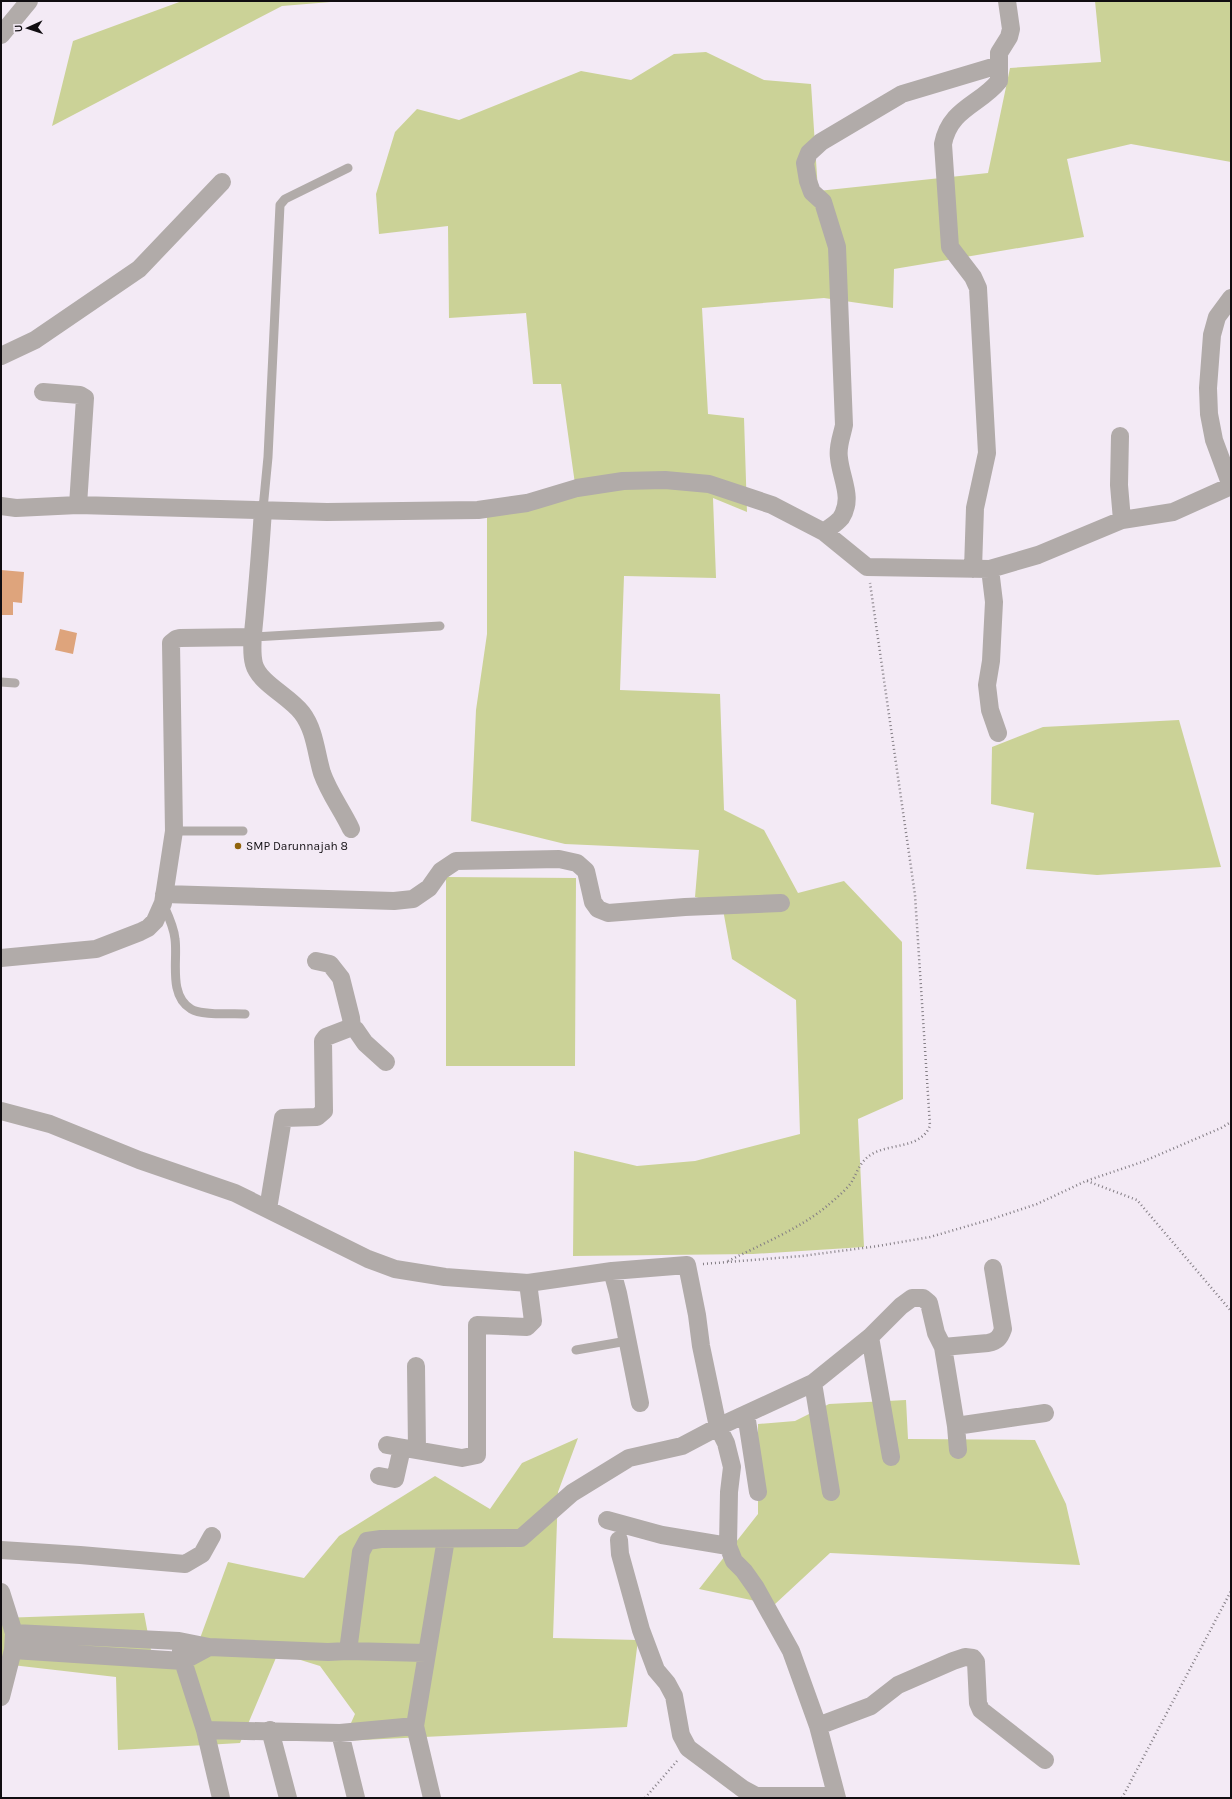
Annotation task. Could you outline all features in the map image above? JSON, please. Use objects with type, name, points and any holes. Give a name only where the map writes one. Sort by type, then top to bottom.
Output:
[{"type":"street","points":[[1,34],[29,1]]},
{"type":"street","points":[[998,733],[990,710],[987,685],[994,602],[982,569],[975,508],[987,453],[978,288],[973,277],[950,247],[943,144],[944,137],[959,113],[999,81],[999,54],[1009,37],[1011,29],[1007,1]]},
{"type":"street","points":[[824,532],[840,518],[848,501],[847,490],[839,459],[838,446],[844,425],[837,248],[823,202],[812,192],[808,181],[805,163],[809,153],[821,142],[902,94],[999,64]]},
{"type":"street","points":[[1,356],[35,340],[139,269],[222,182]]},
{"type":"street","points":[[1,506],[16,508],[78,505],[328,512],[478,510],[527,503],[578,488],[623,481],[665,480],[709,484],[743,494],[772,505],[824,532],[867,567],[982,569],[1038,555],[1122,520],[1173,512],[1231,486],[1214,440],[1209,414],[1208,388],[1212,335],[1217,316],[1231,298]]},
{"type":"street","points":[[43,392],[80,395],[84,398],[78,505]]},
{"type":"street","points":[[1120,436],[1119,485],[1122,520]]},
{"type":"street","points":[[263,509],[254,637],[254,662],[258,673],[290,700],[302,714],[316,745],[322,772],[330,791],[342,809],[351,829]]},
{"type":"street","points":[[1,958],[96,949],[148,928],[155,921],[164,899],[174,831],[171,643],[180,638],[254,637]]},
{"type":"street","points":[[164,899],[394,901],[413,899],[429,888],[441,871],[456,861],[559,859],[577,863],[586,871],[593,902],[598,909],[608,913],[685,907],[781,903]]},
{"type":"street","points":[[316,961],[330,964],[341,978],[352,1027],[356,1030],[365,1043],[386,1062]]},
{"type":"street","points":[[268,1208],[283,1118],[312,1118],[321,1115],[324,1111],[323,1041],[326,1037],[352,1027]]},
{"type":"street","points":[[1,1111],[50,1124],[139,1160],[235,1193],[268,1208],[368,1259],[395,1269],[445,1277],[528,1283],[612,1271],[687,1265],[697,1315],[701,1346],[718,1426],[726,1443],[732,1467],[729,1492],[728,1546],[734,1562],[756,1588],[791,1651],[818,1726],[837,1797],[756,1796],[743,1789],[700,1755],[688,1748],[681,1735],[674,1696],[667,1683],[656,1670],[641,1630],[620,1554],[619,1540]]},
{"type":"street","points":[[943,1347],[988,1343],[1000,1337],[1003,1330],[993,1268]]},
{"type":"street","points":[[612,1271],[640,1403]]},
{"type":"street","points":[[402,1448],[462,1458],[477,1455],[477,1325],[527,1327],[533,1321],[528,1283]]},
{"type":"street","points":[[348,1651],[361,1552],[368,1541],[380,1539],[521,1538],[572,1493],[629,1458],[682,1446],[718,1426],[813,1383],[870,1337],[901,1306],[912,1298],[923,1298],[929,1303],[936,1333],[943,1347],[956,1426],[958,1450]]},
{"type":"street","points":[[870,1337],[891,1457]]},
{"type":"street","points":[[379,1476],[395,1479],[402,1448],[416,1366]]},
{"type":"street","points":[[813,1383],[831,1492]]},
{"type":"street","points":[[956,1426],[1045,1412]]},
{"type":"street","points":[[746,1414],[758,1492]]},
{"type":"street","points":[[607,1520],[662,1535],[728,1546]]},
{"type":"street","points":[[1,1550],[185,1564],[202,1554],[212,1536]]},
{"type":"street","points":[[432,1798],[415,1726],[446,1539]]},
{"type":"street","points":[[1,1592],[14,1642],[1,1697]]},
{"type":"street","points":[[14,1642],[179,1641],[209,1647],[328,1652],[348,1651],[426,1653]]},
{"type":"street","points":[[179,1641],[183,1661],[205,1730],[221,1798]]},
{"type":"street","points":[[14,1642],[183,1661],[209,1647]]},
{"type":"street","points":[[818,1726],[871,1706],[898,1685],[946,1663],[965,1657],[973,1658],[976,1662],[978,1703],[981,1710],[1045,1760]]},
{"type":"street","points":[[205,1730],[270,1730],[340,1733],[415,1726]]},
{"type":"street","points":[[270,1730],[288,1798]]},
{"type":"street","points":[[340,1733],[356,1798]]},
{"type":"lane","points":[[263,509],[268,457],[280,205],[284,199],[348,168]]},
{"type":"lane","points":[[254,637],[440,626]]},
{"type":"lane","points":[[1,682],[15,683]]},
{"type":"lane","points":[[174,831],[243,831]]},
{"type":"lane","points":[[164,899],[176,939],[176,983],[181,997],[190,1008],[202,1012],[245,1014]]},
{"type":"lane","points":[[576,1350],[627,1341]]},
{"type":"path","points":[[728,1261],[793,1228],[826,1207],[850,1184],[865,1159],[874,1153],[906,1145],[927,1134],[930,1126],[915,895],[867,567]]},
{"type":"path","points":[[687,1265],[802,1256],[878,1246],[930,1237],[1037,1204],[1086,1181],[1142,1162],[1221,1128],[1231,1122]]},
{"type":"path","points":[[1086,1181],[1137,1200],[1231,1311]]},
{"type":"path","points":[[1122,1798],[1231,1591]]},
{"type":"path","points":[[645,1798],[688,1748]]},
{"type":"green space","points":[[182,1],[343,1],[282,6],[52,126],[73,41]]},
{"type":"green space","points":[[1095,1],[1231,1],[1231,162],[1131,144],[1067,159],[1084,237],[894,269],[893,308],[824,298],[702,308],[708,414],[744,418],[747,512],[713,498],[716,578],[624,576],[620,690],[720,694],[724,810],[764,830],[798,893],[844,881],[902,942],[903,1099],[858,1119],[864,1247],[753,1254],[573,1256],[574,1151],[637,1166],[695,1161],[800,1134],[796,1000],[732,959],[722,904],[695,897],[699,850],[565,844],[471,821],[476,710],[487,634],[487,512],[575,484],[561,384],[533,384],[526,313],[449,318],[448,226],[379,234],[376,194],[395,132],[417,109],[459,120],[581,71],[631,80],[674,54],[706,52],[764,80],[811,84],[818,191],[988,173],[1010,68],[1101,62]]},
{"type":"green space","points":[[1179,720],[1221,867],[1097,875],[1026,869],[1034,813],[991,804],[992,747],[1043,727]]},
{"type":"green space","points":[[446,877],[576,878],[575,1066],[446,1066]]},
{"type":"green space","points":[[906,1400],[908,1439],[1035,1440],[1066,1504],[1080,1565],[830,1553],[774,1605],[699,1589],[758,1514],[758,1424],[795,1421],[829,1404]]},
{"type":"green space","points":[[578,1438],[558,1492],[553,1638],[638,1640],[627,1727],[343,1741],[355,1714],[320,1666],[278,1653],[240,1743],[118,1750],[116,1677],[12,1665],[1,1668],[1,1618],[144,1613],[153,1661],[188,1671],[228,1562],[304,1578],[339,1536],[435,1476],[490,1509],[522,1463]]},
{"type":"building","points":[[1,570],[24,572],[22,603],[13,602],[13,615],[1,615]]},
{"type":"building","points":[[60,629],[77,633],[73,654],[55,650]]},
{"type":"place","name":"SMP Darunnajah 8","points":[[238,846]]}]
